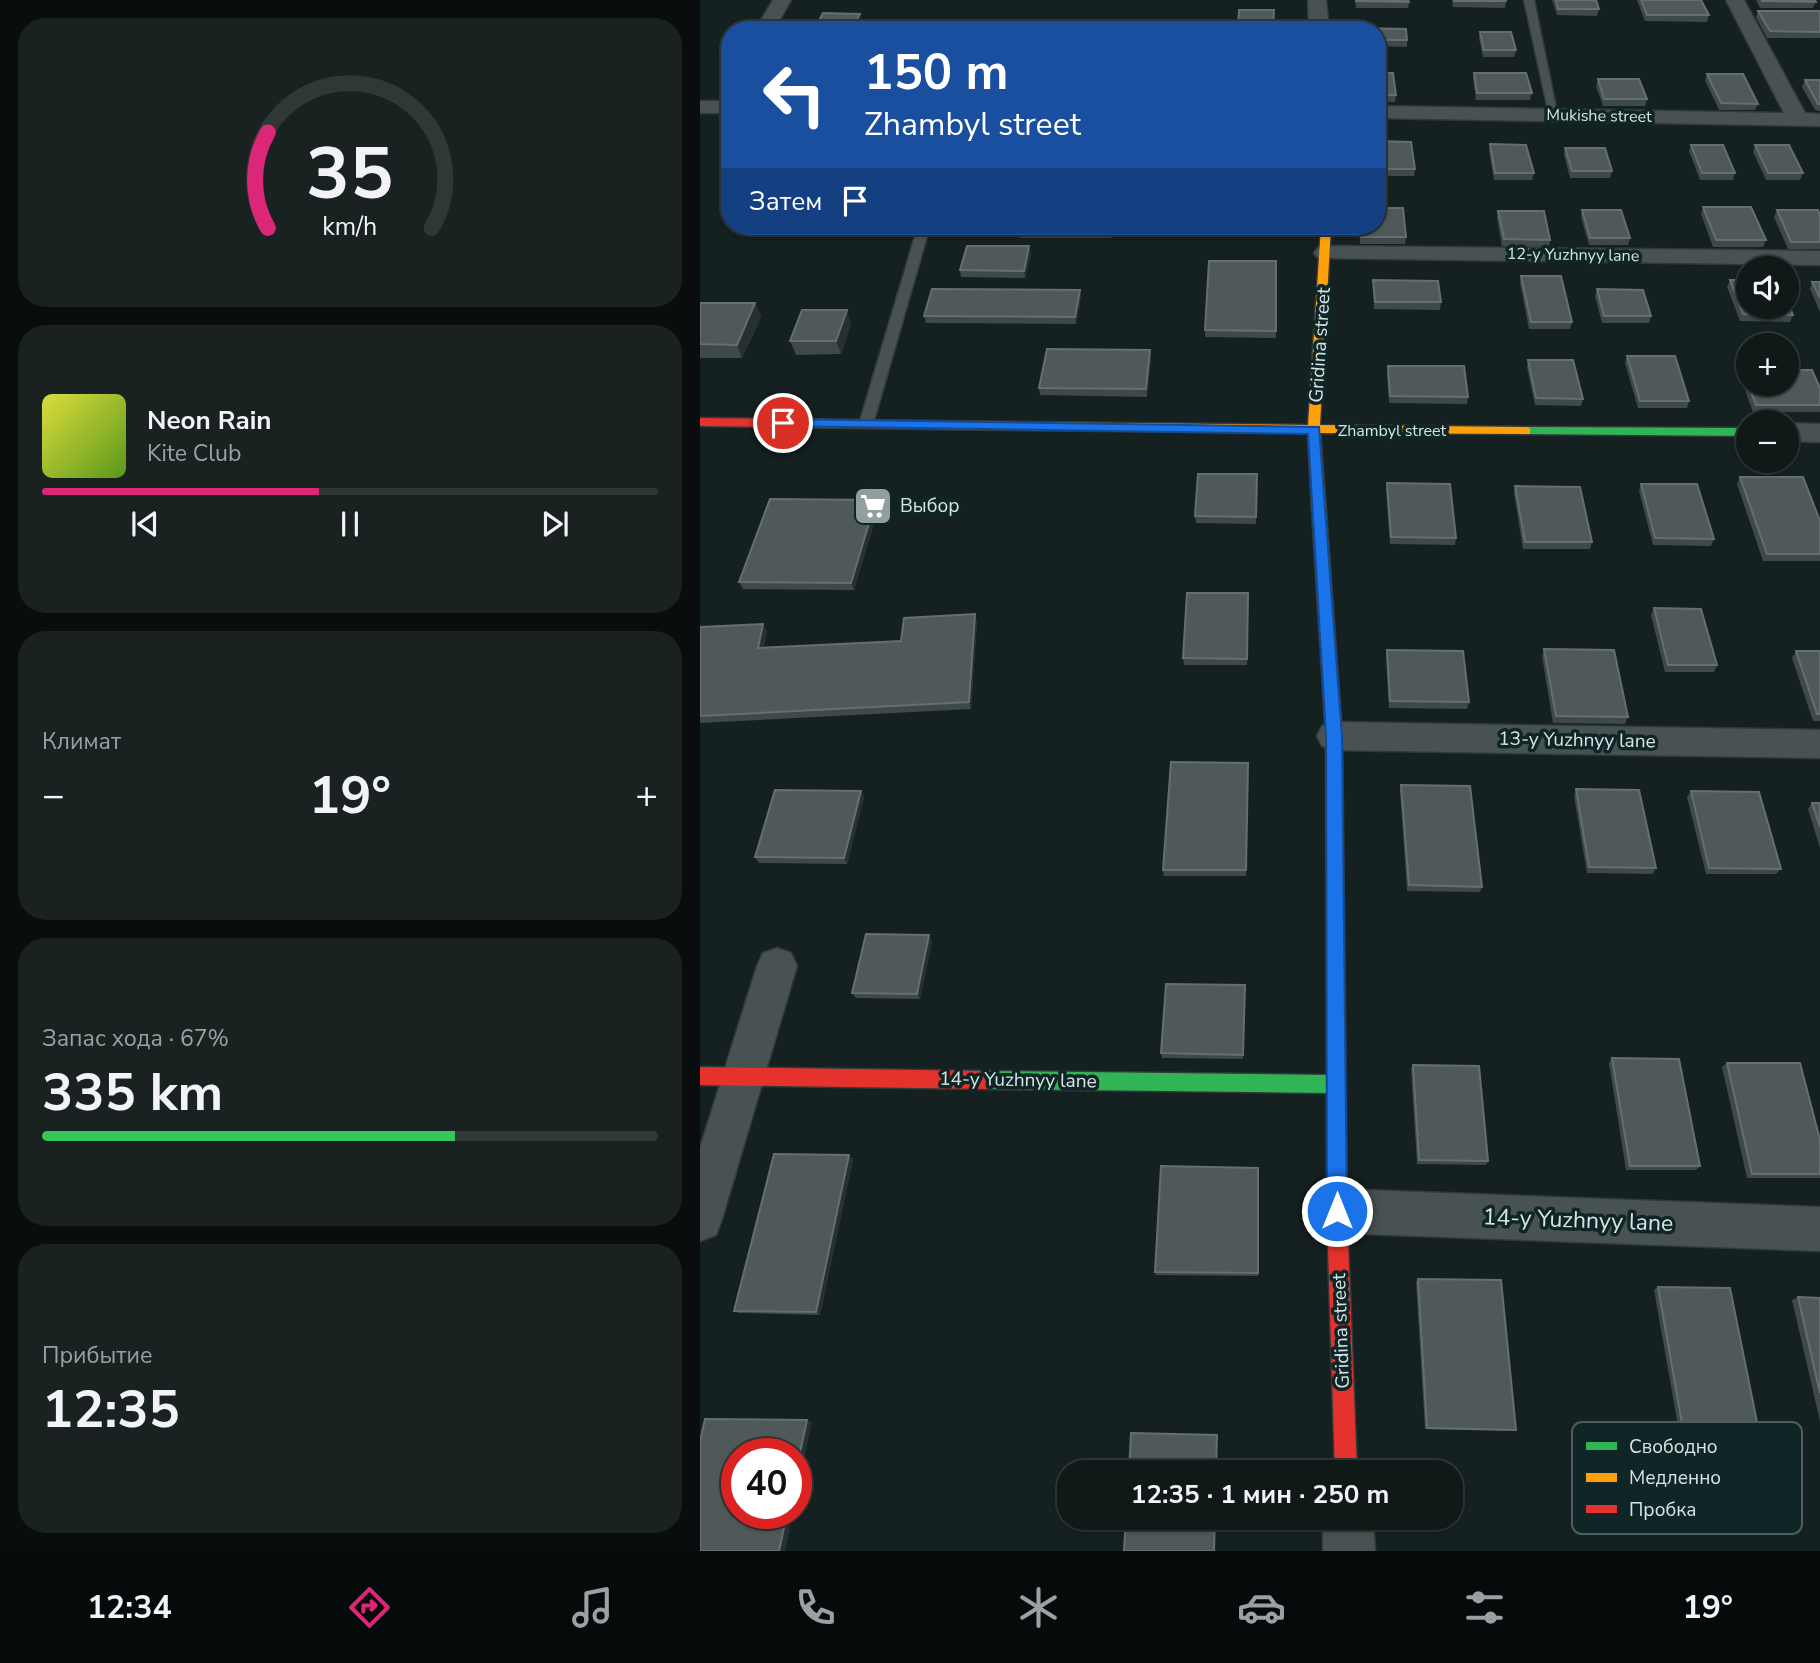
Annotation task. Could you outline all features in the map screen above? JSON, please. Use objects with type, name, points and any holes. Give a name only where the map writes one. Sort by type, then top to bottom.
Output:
[{"type":"street","points":[[769,21],[782,0]]},
{"type":"street","points":[[1317,0],[1318,21]]},
{"type":"street","points":[[1735,0],[1798,120]]},
{"type":"street","name":"Mukishe street","points":[[1386,112],[1820,120]]},
{"type":"street","name":"Gridina street","points":[[1325,235],[1314,430],[1334,736],[1337,1211],[1346,1460]]},
{"type":"street","name":"12-y Yuzhnyy lane","points":[[1326,253],[1820,258]]},
{"type":"street","name":"Zhambyl street","points":[[700,422],[1314,430],[1736,432]]},
{"type":"street","points":[[1799,432],[1820,433]]},
{"type":"street","name":"13-y Yuzhnyy lane","points":[[1334,736],[1820,744]]},
{"type":"street","points":[[700,1219],[778,966]]},
{"type":"street","name":"14-y Yuzhnyy lane","points":[[700,1076],[1336,1084]]},
{"type":"street","name":"14-y Yuzhnyy lane","points":[[1337,1211],[1820,1229]]},
{"type":"street","points":[[1348,1530],[1349,1551]]},
{"type":"lane","points":[[1529,0],[1554,115]]},
{"type":"lane","points":[[866,424],[921,235]]},
{"type":"building","points":[[1408,0],[1409,2],[1356,1]]},
{"type":"building","points":[[1506,0],[1506,1],[1454,1]]},
{"type":"building","points":[[1556,0],[1596,0],[1599,9],[1558,9]]},
{"type":"building","points":[[1641,0],[1701,0],[1709,15],[1647,15]]},
{"type":"building","points":[[1815,0],[1816,2],[1762,1]]},
{"type":"building","points":[[1239,10],[1274,10],[1273,21],[1238,21]]},
{"type":"building","points":[[1758,11],[1820,11],[1820,32],[1770,31]]},
{"type":"building","points":[[823,13],[860,14],[856,21],[819,21]]},
{"type":"building","points":[[1386,29],[1406,29],[1407,40],[1386,40]]},
{"type":"building","points":[[1480,32],[1511,32],[1516,50],[1484,50]]},
{"type":"building","points":[[1386,73],[1393,73],[1396,95],[1386,95]]},
{"type":"building","points":[[1474,73],[1526,73],[1532,93],[1477,93]]},
{"type":"building","points":[[1707,74],[1743,74],[1758,104],[1721,103]]},
{"type":"building","points":[[1598,79],[1639,79],[1647,99],[1604,99]]},
{"type":"building","points":[[1805,80],[1820,80],[1820,104],[1818,104]]},
{"type":"building","points":[[1386,141],[1411,142],[1415,169],[1386,169]]},
{"type":"building","points":[[1490,144],[1526,145],[1534,173],[1495,173]]},
{"type":"building","points":[[1691,145],[1723,145],[1735,173],[1702,173]]},
{"type":"building","points":[[1755,145],[1789,145],[1803,173],[1768,173]]},
{"type":"building","points":[[1565,148],[1605,148],[1612,171],[1572,171]]},
{"type":"building","points":[[1703,207],[1751,207],[1766,240],[1716,240]]},
{"type":"building","points":[[1386,208],[1403,208],[1406,237],[1361,237],[1386,235]]},
{"type":"building","points":[[1582,210],[1621,210],[1630,238],[1590,238]]},
{"type":"building","points":[[1777,210],[1818,210],[1820,242],[1791,242]]},
{"type":"building","points":[[1498,211],[1544,211],[1550,240],[1504,239]]},
{"type":"building","points":[[967,246],[1029,246],[1024,271],[960,270]]},
{"type":"building","points":[[1209,261],[1276,261],[1276,331],[1205,330]]},
{"type":"building","points":[[1521,276],[1561,276],[1572,322],[1531,322]]},
{"type":"building","points":[[1373,280],[1438,281],[1441,302],[1375,302]]},
{"type":"building","points":[[1730,280],[1736,280],[1736,296]]},
{"type":"building","points":[[1812,282],[1820,282],[1820,298]]},
{"type":"building","points":[[932,289],[1080,290],[1075,317],[924,316]]},
{"type":"building","points":[[1597,289],[1643,290],[1651,316],[1604,316]]},
{"type":"building","points":[[700,303],[755,303],[737,345],[700,344]]},
{"type":"building","points":[[802,310],[847,310],[836,341],[790,341]]},
{"type":"building","points":[[1047,349],[1150,350],[1146,389],[1039,388]]},
{"type":"building","points":[[1627,356],[1675,356],[1689,401],[1640,401]]},
{"type":"building","points":[[1528,360],[1573,360],[1583,399],[1536,398]]},
{"type":"building","points":[[1388,366],[1464,366],[1468,397],[1390,396]]},
{"type":"building","points":[[1799,370],[1812,370],[1820,388],[1820,405],[1756,405],[1752,396],[1799,396]]},
{"type":"building","points":[[1198,474],[1257,474],[1256,517],[1195,516]]},
{"type":"building","points":[[1740,477],[1803,477],[1820,521],[1820,554],[1767,554]]},
{"type":"building","points":[[1387,483],[1450,484],[1456,538],[1391,537]]},
{"type":"building","points":[[1641,484],[1697,484],[1714,539],[1655,538]]},
{"type":"building","points":[[1515,486],[1580,487],[1592,542],[1525,542]]},
{"type":"building","points":[[770,499],[876,500],[851,583],[739,582]]},
{"type":"building","points":[[1187,593],[1248,593],[1247,659],[1183,658]]},
{"type":"building","points":[[1654,608],[1701,609],[1717,665],[1668,665]]},
{"type":"building","points":[[975,614],[969,702],[700,716],[700,627],[763,624],[758,648],[901,641],[904,618]]},
{"type":"building","points":[[1544,649],[1614,650],[1628,717],[1556,716]]},
{"type":"building","points":[[1387,650],[1463,651],[1469,702],[1390,701]]},
{"type":"building","points":[[1796,651],[1820,651],[1820,714],[1817,714]]},
{"type":"building","points":[[1171,762],[1248,763],[1246,870],[1163,870]]},
{"type":"building","points":[[1401,785],[1470,786],[1482,887],[1409,885]]},
{"type":"building","points":[[1576,789],[1639,790],[1656,868],[1589,867]]},
{"type":"building","points":[[775,790],[861,791],[844,858],[755,857]]},
{"type":"building","points":[[1691,791],[1759,792],[1781,869],[1709,868]]},
{"type":"building","points":[[1812,803],[1820,803],[1820,827]]},
{"type":"building","points":[[866,934],[929,935],[917,994],[852,993]]},
{"type":"building","points":[[1166,984],[1245,985],[1243,1055],[1161,1053]]},
{"type":"building","points":[[1612,1058],[1679,1059],[1700,1166],[1630,1166]]},
{"type":"building","points":[[1727,1063],[1800,1063],[1820,1140],[1820,1174],[1752,1174]]},
{"type":"building","points":[[1413,1065],[1479,1066],[1488,1161],[1419,1160]]},
{"type":"building","points":[[774,1154],[849,1155],[816,1312],[734,1311]]},
{"type":"building","points":[[1161,1166],[1258,1168],[1258,1273],[1155,1272]]},
{"type":"building","points":[[1418,1279],[1501,1280],[1516,1430],[1427,1428]]},
{"type":"building","points":[[1658,1287],[1730,1288],[1757,1422],[1682,1422]]},
{"type":"building","points":[[1798,1297],[1820,1298],[1820,1393]]},
{"type":"building","points":[[705,1419],[807,1420],[803,1438],[721,1438],[721,1529],[784,1529],[779,1551],[700,1551],[700,1441]]},
{"type":"building","points":[[1131,1433],[1217,1435],[1216,1460],[1130,1460]]},
{"type":"building","points":[[1125,1530],[1215,1530],[1214,1551],[1124,1551]]},
{"type":"traffic: fast","points":[[1526,431],[1736,432]]},
{"type":"traffic: fast","points":[[1319,511],[1334,736],[1337,1216]]},
{"type":"traffic: fast","points":[[987,1080],[1336,1084]]},
{"type":"traffic: slow","points":[[1319,511],[1314,430],[1325,235]]},
{"type":"traffic: slow","points":[[932,425],[1526,431]]},
{"type":"traffic: jam","points":[[700,422],[932,425]]},
{"type":"traffic: jam","points":[[700,1076],[987,1080]]},
{"type":"traffic: jam","points":[[1337,1216],[1346,1460]]},
{"type":"place","name":"Выбор","points":[[873,506]]},
{"type":"route","points":[[783,423],[1314,430],[1334,736],[1337,1211]]}]
